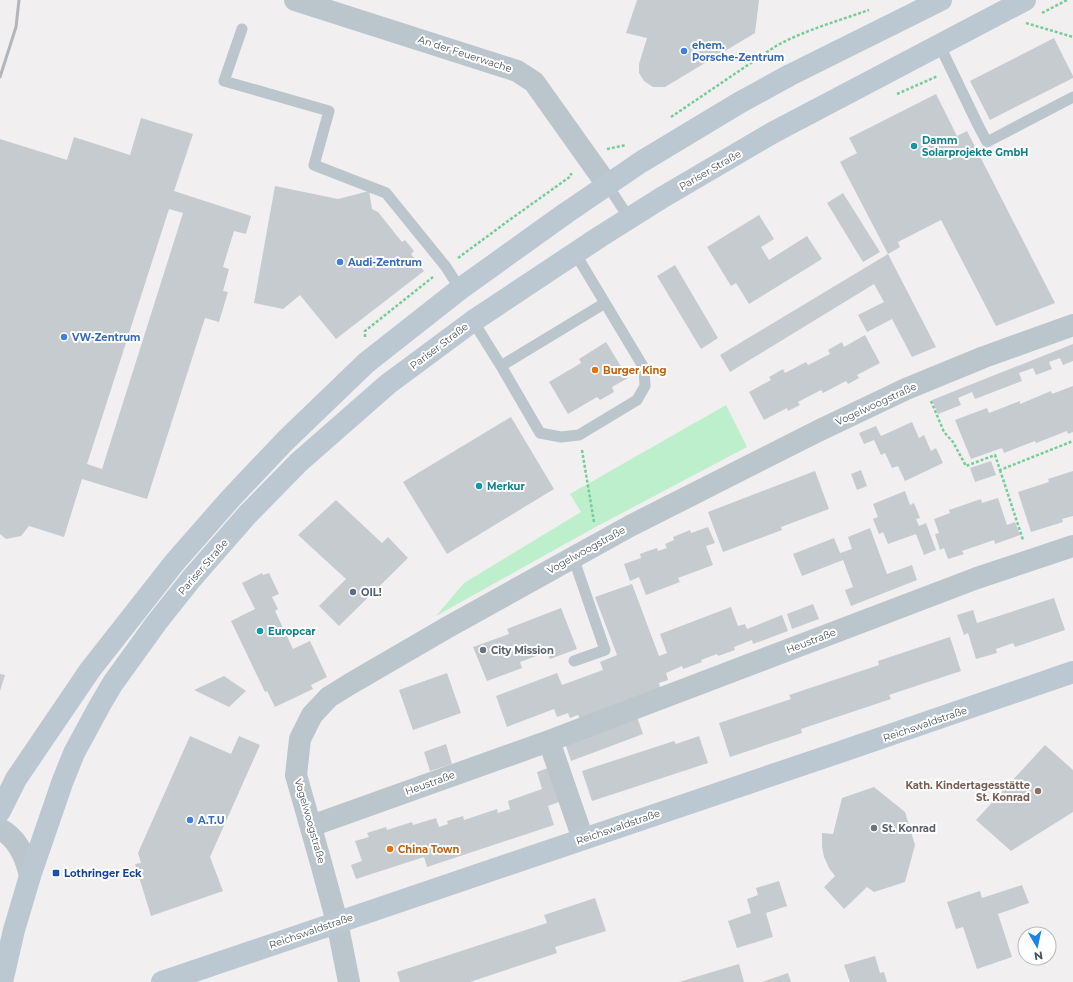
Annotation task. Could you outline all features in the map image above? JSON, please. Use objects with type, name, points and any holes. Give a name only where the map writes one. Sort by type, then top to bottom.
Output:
[{"type":"main road","points":[[0,811],[16,779],[90,670],[174,563],[231,498],[285,441],[366,364],[460,289],[566,213],[608,186],[641,162],[739,103],[941,0]]},
{"type":"main road","name":"Pariser Straße","points":[[2,982],[14,930],[30,876],[62,783],[74,753],[96,712],[113,683],[157,622],[192,578],[248,514],[304,458],[388,384],[472,321],[629,218],[774,132],[1025,0]]},
{"type":"main road","name":"Reichswaldstraße","points":[[162,982],[857,747],[1073,672]]},
{"type":"street","name":"An der Feuerwache","points":[[295,0],[518,71],[534,82],[608,186]]},
{"type":"street","name":"Vogelwoogstraße","points":[[349,982],[337,922],[296,775],[300,739],[312,715],[329,697],[448,627],[637,522],[818,430],[906,389],[1073,325]]},
{"type":"street","name":"Heustraße","points":[[311,826],[550,740],[976,578],[1073,546]]},
{"type":"street","points":[[550,740],[584,839]]},
{"type":"street","points":[[0,828],[16,843],[26,861],[30,876]]},
{"type":"lane","points":[[242,29],[224,81],[329,111],[314,165],[386,193],[446,267],[460,289]]},
{"type":"lane","points":[[939,44],[987,142],[1073,97]]},
{"type":"lane","points":[[608,186],[629,218]]},
{"type":"lane","points":[[472,321],[501,366],[540,433],[561,437],[579,435],[637,400],[645,386],[644,368],[575,253]]},
{"type":"lane","points":[[501,366],[605,303]]},
{"type":"lane","points":[[574,557],[605,650],[574,661]]},
{"type":"path","points":[[668,119],[788,39],[870,10]]},
{"type":"path","points":[[1023,23],[1073,37]]},
{"type":"path","points":[[366,364],[365,330],[446,267],[570,176],[572,170],[602,149],[616,148],[630,144]]},
{"type":"path","points":[[923,383],[944,432],[954,442],[966,466],[995,455],[1030,560]]},
{"type":"path","points":[[1000,470],[1073,441]]},
{"type":"path","points":[[585,469],[597,544]]},
{"type":"green space","points":[[726,405],[747,447],[592,529],[436,616],[464,583],[581,512],[570,494]]},
{"type":"building","name":"ehem. Porsche-Zentrum","points":[[637,0],[759,0],[755,33],[665,87],[653,87],[644,81],[639,73],[639,64],[647,38],[626,33]]},
{"type":"building","points":[[1054,38],[1073,78],[990,120],[970,81]]},
{"type":"building","points":[[936,94],[957,136],[967,131],[1055,303],[996,326],[941,220],[898,242],[900,247],[888,254],[840,162],[857,153],[849,138]]},
{"type":"building","name":"VW-Zentrum","points":[[141,118],[193,134],[174,191],[251,216],[246,234],[234,231],[223,267],[229,269],[223,291],[228,292],[219,322],[205,318],[147,499],[82,479],[64,537],[29,526],[21,536],[6,539],[0,534],[0,139],[67,160],[74,137],[130,155]],"holes":[[[169,209],[183,213],[102,469],[87,464]]]},
{"type":"building","name":"Audi-Zentrum","points":[[275,186],[338,199],[369,191],[372,209],[378,212],[402,242],[405,240],[414,251],[411,254],[424,271],[336,339],[300,295],[283,309],[254,303]]},
{"type":"building","points":[[843,193],[880,252],[863,262],[827,203]]},
{"type":"building","points":[[759,215],[774,239],[761,247],[769,260],[807,236],[822,259],[749,304],[736,283],[731,286],[707,247]]},
{"type":"building","points":[[888,254],[936,347],[912,357],[892,319],[867,332],[858,315],[884,302],[874,284],[730,372],[720,355]]},
{"type":"building","points":[[675,265],[718,338],[701,349],[657,276]]},
{"type":"building","points":[[865,335],[880,363],[857,375],[859,378],[848,384],[846,381],[823,393],[821,390],[798,402],[800,405],[788,411],[787,408],[764,420],[749,392],[771,380],[769,377],[783,369],[785,373],[806,362],[808,365],[830,354],[828,350],[842,342],[844,347]]},
{"type":"building","name":"Burger King","points":[[606,342],[628,378],[612,387],[614,392],[600,400],[597,397],[568,414],[549,382],[581,363],[579,359]]},
{"type":"building","points":[[1073,344],[1073,361],[1063,365],[1060,358],[1049,362],[1052,369],[1036,375],[1033,368],[1019,373],[1022,381],[975,399],[972,392],[958,398],[961,405],[938,414],[932,400]]},
{"type":"building","points":[[1073,386],[1073,432],[1068,434],[1067,431],[1004,453],[1002,448],[971,459],[955,420],[987,408],[989,413],[1020,401],[1020,404],[1051,391],[1052,394]]},
{"type":"building","name":"Merkur","points":[[511,417],[554,489],[447,554],[403,482]]},
{"type":"building","points":[[912,422],[919,438],[924,435],[931,451],[936,448],[943,463],[905,481],[898,466],[892,468],[885,453],[881,455],[874,440],[864,444],[859,433],[876,426],[881,436]]},
{"type":"building","points":[[991,461],[996,475],[975,482],[970,468]]},
{"type":"building","points":[[861,470],[867,486],[857,490],[851,474]]},
{"type":"building","points":[[815,471],[829,509],[781,527],[782,530],[723,552],[708,512]]},
{"type":"building","points":[[1073,471],[1073,516],[1062,519],[1063,522],[1031,532],[1018,492],[1049,482],[1048,479]]},
{"type":"building","points":[[905,491],[910,505],[914,503],[920,518],[916,519],[919,526],[926,523],[936,550],[924,555],[916,534],[888,544],[883,532],[879,534],[873,519],[878,517],[873,504]]},
{"type":"building","points":[[998,498],[1007,525],[1015,522],[1020,535],[995,544],[994,540],[962,551],[964,554],[948,559],[944,548],[940,550],[935,534],[939,533],[934,519],[950,513],[949,510],[981,499],[982,503]]},
{"type":"building","points":[[336,500],[382,543],[388,537],[408,558],[339,626],[319,606],[346,579],[298,535]]},
{"type":"building","points":[[708,527],[715,543],[706,546],[713,565],[678,578],[680,582],[646,595],[639,577],[630,581],[624,564],[641,558],[640,554],[648,551],[657,548],[658,551],[667,548],[665,544],[674,540],[673,537],[690,530],[691,533]]},
{"type":"building","points":[[870,528],[887,574],[912,565],[917,580],[851,606],[845,590],[853,587],[843,560],[802,576],[793,554],[834,538],[840,553],[852,549],[848,537]]},
{"type":"building","name":"Europcar","points":[[262,573],[263,575],[269,573],[279,594],[272,597],[278,609],[275,611],[293,649],[310,641],[327,677],[311,685],[313,689],[275,707],[267,691],[265,692],[231,621],[255,609],[242,583]]},
{"type":"building","points":[[632,584],[659,656],[667,653],[660,634],[731,607],[738,626],[745,624],[747,629],[782,615],[788,631],[753,644],[752,640],[734,647],[735,650],[718,656],[717,654],[701,660],[702,662],[683,669],[682,666],[666,673],[668,680],[659,683],[660,688],[580,719],[578,715],[570,718],[568,713],[557,717],[554,709],[507,727],[496,696],[557,673],[562,685],[603,670],[600,662],[617,655],[595,597]]},
{"type":"building","points":[[1054,598],[1065,630],[1015,647],[1013,643],[996,649],[997,653],[976,659],[968,633],[964,635],[957,615],[973,610],[977,623]]},
{"type":"building","points":[[813,604],[819,619],[792,629],[787,614]]},
{"type":"building","points":[[561,608],[577,649],[550,659],[547,652],[520,662],[522,668],[487,681],[473,647],[509,634],[507,629]]},
{"type":"building","points":[[950,637],[961,671],[889,695],[891,699],[801,729],[802,733],[730,757],[719,723],[791,699],[789,695],[879,665],[878,661]]},
{"type":"building","points":[[447,673],[461,713],[413,730],[399,690]]},
{"type":"building","points":[[0,674],[5,675],[0,691]]},
{"type":"building","points":[[224,676],[246,691],[229,707],[194,690]]},
{"type":"building","points":[[637,717],[643,734],[571,761],[565,743]]},
{"type":"building","name":"A.T.U","points":[[190,736],[231,754],[239,736],[260,745],[210,857],[223,891],[151,916],[135,864],[141,863],[138,853]]},
{"type":"building","points":[[699,736],[708,763],[592,801],[582,771],[674,741],[676,744]]},
{"type":"building","points":[[446,744],[452,764],[430,771],[424,752]]},
{"type":"building","name":"Kath. Kindertagesstätte St. Konrad","points":[[1045,745],[1073,770],[1073,812],[1011,851],[976,820]]},
{"type":"building","points":[[548,768],[559,802],[548,806],[554,825],[427,867],[424,857],[356,879],[351,865],[362,861],[355,841],[369,837],[367,833],[386,827],[387,830],[412,822],[413,825],[436,818],[439,827],[448,824],[447,821],[463,816],[464,820],[497,809],[498,813],[510,809],[508,801],[542,789],[537,772]]},
{"type":"building","points":[[874,787],[905,812],[915,845],[905,882],[874,892],[867,887],[844,909],[824,887],[835,876],[824,857],[822,833],[833,834],[842,798]]},
{"type":"building","points":[[779,881],[787,906],[766,913],[773,937],[737,948],[728,921],[751,913],[747,899],[758,895],[756,888]]},
{"type":"building","points":[[1022,885],[1029,903],[998,914],[1012,957],[977,969],[963,927],[956,929],[947,902],[980,891],[982,898]]},
{"type":"building","points":[[595,898],[606,931],[555,947],[557,953],[470,982],[400,982],[397,972],[547,923],[544,915]]},
{"type":"building","points":[[875,956],[880,973],[884,972],[887,982],[850,982],[844,965]]},
{"type":"building","points":[[739,964],[744,982],[679,982]]},
{"type":"building","points":[[788,973],[791,982],[762,982]]},
{"type":"railway","points":[[0,77],[16,27],[19,0]]},
{"type":"place","name":"ehem. Porsche-Zentrum","points":[[684,51]]},
{"type":"place","name":"Damm Solarprojekte GmbH","points":[[914,146]]},
{"type":"place","name":"Audi-Zentrum","points":[[340,262]]},
{"type":"place","name":"VW-Zentrum","points":[[64,337]]},
{"type":"place","name":"Burger King","points":[[595,370]]},
{"type":"place","name":"Merkur","points":[[479,486]]},
{"type":"place","name":"OIL!","points":[[353,592]]},
{"type":"place","name":"Europcar","points":[[260,631]]},
{"type":"place","name":"City Mission","points":[[483,650]]},
{"type":"place","name":"Kath. Kindertagesstätte St. Konrad","points":[[1038,791]]},
{"type":"place","name":"A.T.U","points":[[190,820]]},
{"type":"place","name":"St. Konrad","points":[[874,828]]},
{"type":"place","name":"China Town","points":[[390,849]]},
{"type":"place","name":"Lothringer Eck","points":[[56,873]]}]
